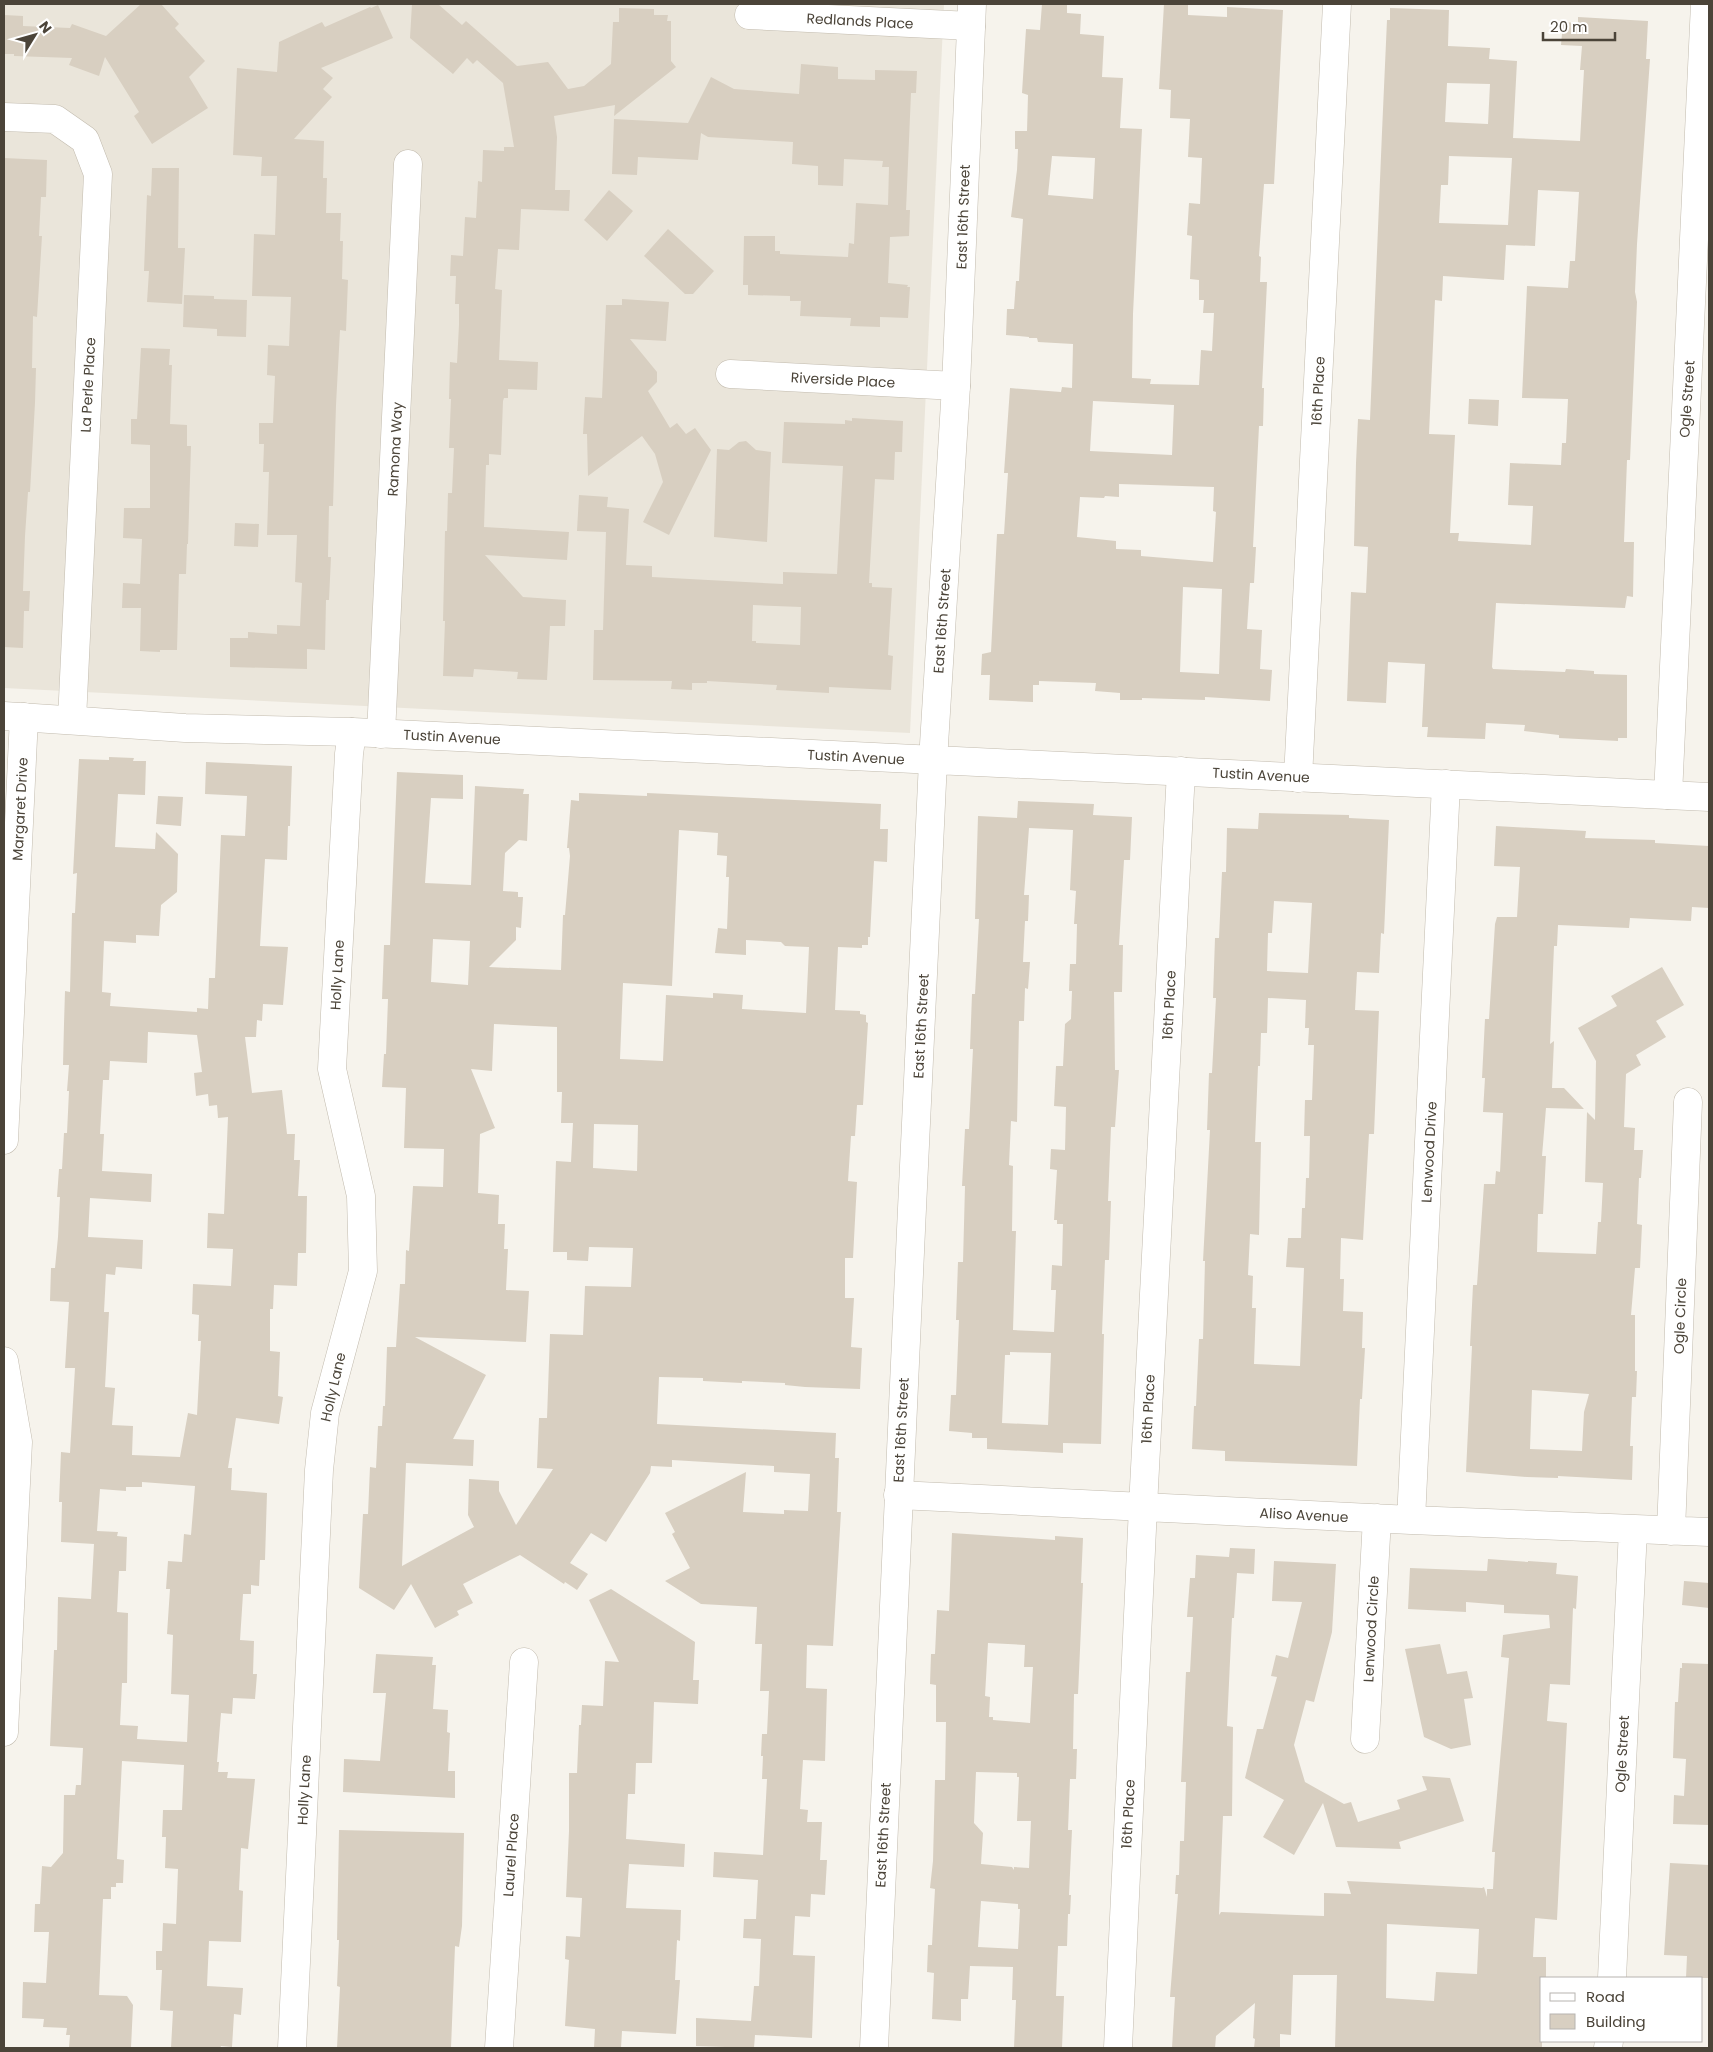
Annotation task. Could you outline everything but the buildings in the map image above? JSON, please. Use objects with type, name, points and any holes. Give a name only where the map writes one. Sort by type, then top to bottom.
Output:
[{"type":"street","name":"16th Place","points":[[1298,778],[1337,4]]},
{"type":"street","name":"Ogle Street","points":[[1668,795],[1705,4]]},
{"type":"street","name":"Redlands Place","points":[[749,15],[972,15]]},
{"type":"street","name":"East 16th Street","points":[[874,2048],[933,761],[956,386],[972,15]]},
{"type":"street","name":"La Perle Place","points":[[4,117],[55,119],[86,140],[98,174],[72,720]]},
{"type":"street","name":"Ramona Way","points":[[381,734],[408,164]]},
{"type":"street","name":"Riverside Place","points":[[730,374],[956,386]]},
{"type":"street","name":"Tustin Avenue","points":[[14,717],[185,728],[352,732],[1709,797]]},
{"type":"street","name":"Margaret Drive","points":[[4,1140],[14,717]]},
{"type":"street","name":"Holly Lane","points":[[292,2048],[319,1470],[325,1413],[363,1271],[362,1196],[332,1069],[349,754],[352,732]]},
{"type":"street","name":"16th Place","points":[[1118,2048],[1143,1507],[1181,771]]},
{"type":"street","name":"Lenwood Drive","points":[[1411,1520],[1446,784]]},
{"type":"street","name":"Ogle Circle","points":[[1671,1531],[1688,1102]]},
{"type":"street","points":[[4,1361],[18,1442],[4,1732]]},
{"type":"street","name":"Aliso Avenue","points":[[898,1495],[1411,1520],[1709,1532]]},
{"type":"street","name":"Lenwood Circle","points":[[1365,1739],[1377,1518]]},
{"type":"street","name":"Ogle Street","points":[[1612,1977],[1633,1529]]},
{"type":"street","name":"Laurel Place","points":[[499,2048],[524,1662]]},
{"type":"shaded area","points":[[4,4],[944,4],[910,733],[4,688]]}]
